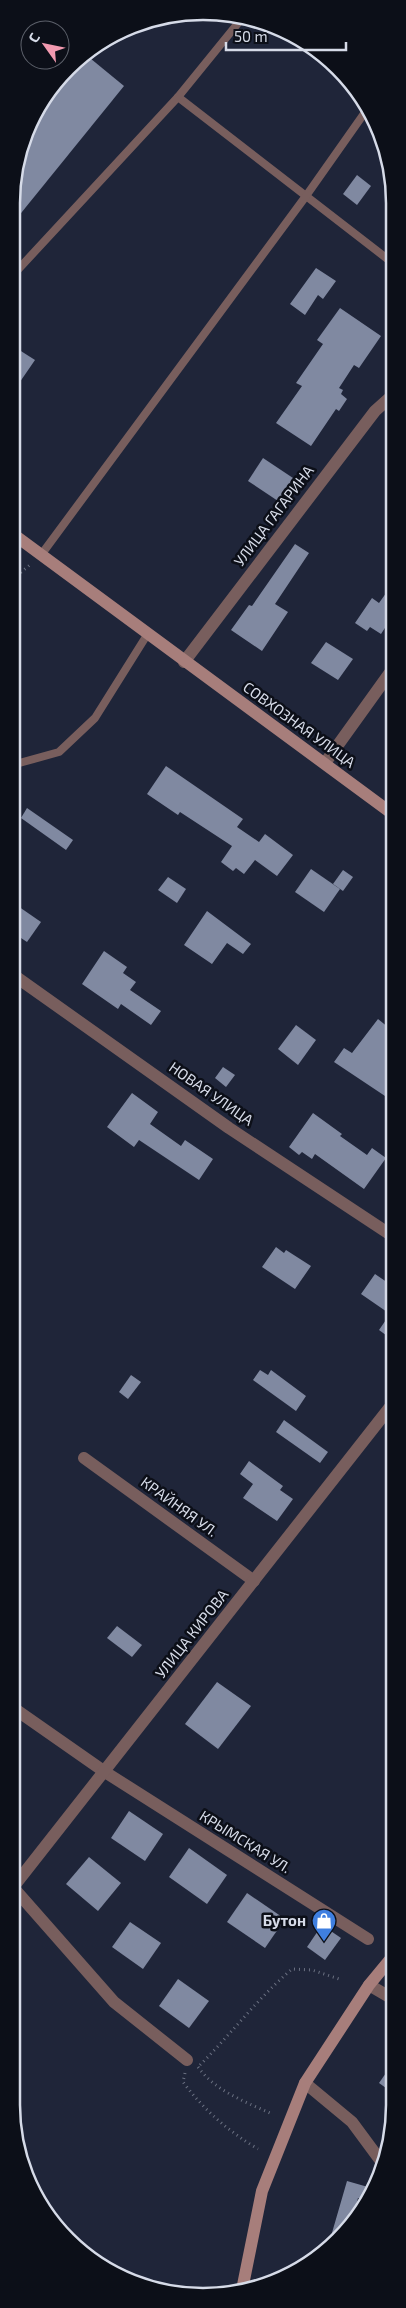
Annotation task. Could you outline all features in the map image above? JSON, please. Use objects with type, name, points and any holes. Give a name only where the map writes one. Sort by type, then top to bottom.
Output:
[{"type":"main road","name":"СОВХОЗНАЯ УЛИЦА","points":[[20,540],[386,809]]},
{"type":"main road","points":[[243,2283],[262,2191],[305,2083],[369,1985],[386,1964]]},
{"type":"street","name":"УЛИЦА ГАГАРИНА","points":[[184,662],[375,411],[386,401]]},
{"type":"street","points":[[325,764],[386,678]]},
{"type":"street","name":"НОВАЯ УЛИЦА","points":[[20,980],[229,1128],[386,1232]]},
{"type":"street","name":"УЛИЦА КИРОВА","points":[[20,1877],[105,1772],[386,1412]]},
{"type":"street","name":"КРАЙНЯЯ УЛ.","points":[[84,1458],[254,1581]]},
{"type":"street","name":"КРЫМСКАЯ УЛ.","points":[[20,1713],[105,1772],[368,1939]]},
{"type":"street","points":[[20,1894],[114,2002],[187,2060]]},
{"type":"street","points":[[369,1985],[386,1995]]},
{"type":"street","points":[[305,2083],[352,2122],[378,2157]]},
{"type":"lane","points":[[20,267],[178,97],[237,24]]},
{"type":"lane","points":[[178,97],[386,258]]},
{"type":"lane","points":[[41,555],[306,196],[363,115]]},
{"type":"lane","points":[[20,763],[59,752],[95,718],[147,635]]},
{"type":"path","points":[[20,572],[41,555]]},
{"type":"path","points":[[198,2068],[236,2028],[270,1987],[292,1969],[312,1970],[339,1979]]},
{"type":"path","points":[[258,2149],[242,2139],[200,2105],[183,2082],[187,2060],[198,2068],[204,2077],[232,2095],[272,2114]]},
{"type":"building","points":[[91,59],[124,86],[20,214],[20,191],[30,144],[45,111],[65,82]]},
{"type":"building","points":[[357,175],[371,186],[357,205],[343,194]]},
{"type":"building","points":[[316,268],[336,281],[323,299],[318,295],[305,315],[290,304]]},
{"type":"building","points":[[340,308],[381,336],[359,368],[354,365],[339,388],[343,390],[341,394],[347,399],[339,411],[336,409],[311,446],[276,423],[302,386],[296,383],[323,344],[317,340]]},
{"type":"building","points":[[20,350],[35,360],[20,382]]},
{"type":"building","points":[[263,458],[293,478],[278,501],[248,481]]},
{"type":"building","points":[[295,544],[309,553],[275,604],[288,612],[262,651],[231,630],[249,605],[252,606]]},
{"type":"building","points":[[386,593],[386,626],[381,634],[370,627],[367,631],[355,623],[372,598],[379,603]]},
{"type":"building","points":[[326,642],[353,659],[338,680],[311,663]]},
{"type":"building","points":[[166,766],[243,819],[237,827],[259,842],[265,834],[293,855],[277,876],[255,860],[244,874],[236,868],[233,871],[221,862],[232,846],[180,812],[178,815],[147,794]]},
{"type":"building","points":[[27,808],[73,840],[66,850],[21,818]]},
{"type":"building","points":[[311,869],[340,889],[324,912],[295,892]]},
{"type":"building","points":[[343,870],[353,877],[343,891],[333,884]]},
{"type":"building","points":[[168,877],[186,889],[177,903],[158,890]]},
{"type":"building","points":[[20,908],[41,922],[27,942],[20,937]]},
{"type":"building","points":[[207,911],[251,944],[243,954],[227,943],[212,964],[184,945]]},
{"type":"building","points":[[104,951],[127,967],[123,973],[136,982],[130,990],[161,1011],[151,1025],[121,1004],[118,1009],[82,984]]},
{"type":"building","points":[[378,1019],[386,1026],[386,1097],[334,1062],[344,1048],[352,1053]]},
{"type":"building","points":[[296,1025],[316,1040],[298,1065],[278,1049]]},
{"type":"building","points":[[223,1067],[235,1075],[226,1087],[215,1078]]},
{"type":"building","points":[[132,1093],[158,1112],[150,1124],[181,1146],[185,1140],[213,1159],[199,1180],[139,1140],[134,1147],[107,1127]]},
{"type":"building","points":[[313,1113],[342,1134],[340,1136],[367,1155],[372,1148],[386,1158],[364,1189],[315,1154],[312,1159],[302,1152],[299,1155],[289,1147]]},
{"type":"building","points":[[276,1247],[284,1253],[286,1250],[311,1266],[295,1289],[262,1267]]},
{"type":"building","points":[[375,1274],[386,1282],[386,1311],[361,1294]]},
{"type":"building","points":[[386,1320],[386,1335],[379,1330]]},
{"type":"building","points":[[260,1370],[268,1375],[271,1370],[306,1396],[296,1411],[253,1380]]},
{"type":"building","points":[[131,1375],[141,1382],[128,1399],[119,1392]]},
{"type":"building","points":[[284,1420],[328,1452],[320,1463],[276,1432]]},
{"type":"building","points":[[249,1461],[283,1486],[280,1490],[293,1499],[277,1521],[243,1498],[253,1484],[240,1474]]},
{"type":"building","points":[[117,1626],[142,1645],[132,1657],[107,1638]]},
{"type":"building","points":[[217,1682],[251,1706],[218,1749],[185,1724]]},
{"type":"building","points":[[129,1811],[163,1834],[145,1861],[111,1838]]},
{"type":"building","points":[[189,1848],[227,1875],[207,1904],[169,1877]]},
{"type":"building","points":[[89,1857],[121,1883],[98,1911],[66,1884]]},
{"type":"building","points":[[247,1893],[285,1919],[265,1948],[227,1922]]},
{"type":"building","points":[[130,1922],[161,1943],[143,1969],[112,1947]]},
{"type":"building","name":"Бутон","points":[[322,1925],[341,1938],[325,1960],[307,1947]]},
{"type":"building","points":[[178,1979],[209,2001],[189,2028],[159,2006]]},
{"type":"building","points":[[386,2073],[386,2088],[379,2083]]},
{"type":"building","points":[[347,2181],[367,2187],[360,2198],[358,2198],[355,2207],[341,2226],[331,2235]]},
{"type":"place","name":"Бутон","points":[[324,1942]]}]
